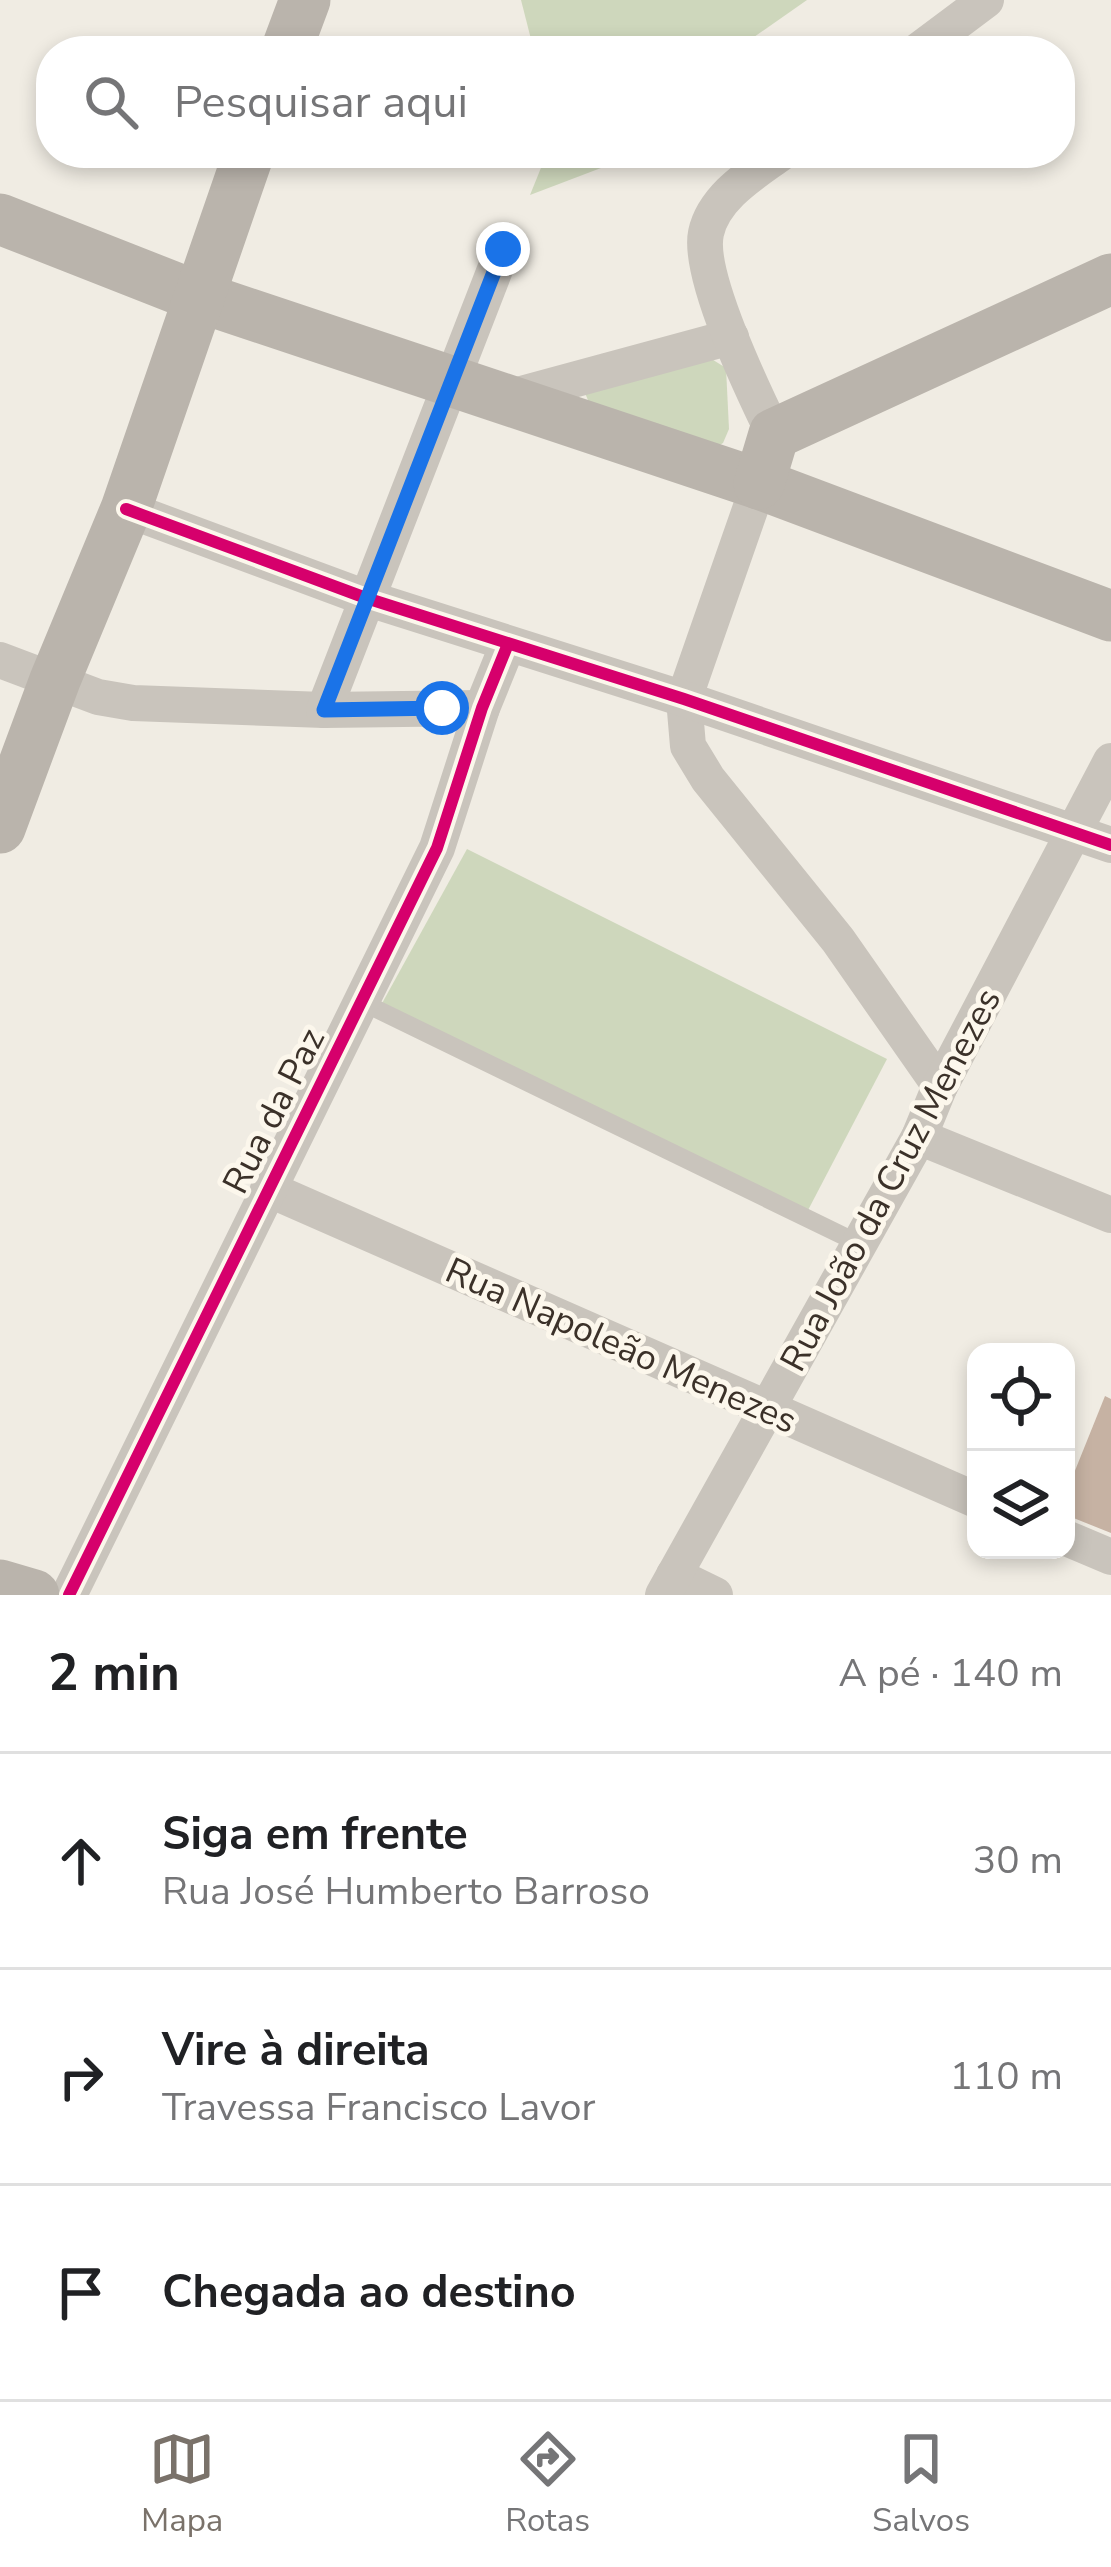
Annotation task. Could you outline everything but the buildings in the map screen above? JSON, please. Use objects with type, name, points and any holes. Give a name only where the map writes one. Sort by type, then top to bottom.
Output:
[{"type":"main road","points":[[291,36],[304,0]]},
{"type":"main road","points":[[0,829],[126,509],[243,168]]},
{"type":"main road","points":[[0,219],[196,296],[759,484],[1111,616]]},
{"type":"main road","points":[[759,484],[774,434],[1111,279]]},
{"type":"main road","points":[[0,1585],[34,1595]]},
{"type":"street","points":[[938,36],[986,0]]},
{"type":"street","points":[[761,168],[720,204],[706,230],[705,253],[731,337],[774,434]]},
{"type":"street","points":[[324,710],[503,249]]},
{"type":"street","points":[[503,400],[731,337]]},
{"type":"street","points":[[759,484],[684,699],[688,746],[696,763],[838,940],[940,1085]]},
{"type":"street","points":[[126,509],[366,598],[684,699],[1111,845]]},
{"type":"street","name":"Rua da Paz","points":[[69,1595],[437,848],[508,644]]},
{"type":"street","points":[[0,660],[98,698],[133,703],[324,710],[482,708]]},
{"type":"street","name":"Rua João da Cruz Menezes","points":[[668,1585],[919,1136],[940,1085],[1111,761]]},
{"type":"street","points":[[919,1136],[1111,1215]]},
{"type":"street","name":"Rua Napoleão Menezes","points":[[268,1189],[967,1496]]},
{"type":"street","points":[[1075,1542],[1111,1557]]},
{"type":"street","points":[[668,1585],[715,1595]]},
{"type":"lane","points":[[362,1002],[860,1244]]},
{"type":"green space","points":[[521,0],[807,0],[755,36],[530,36]]},
{"type":"green space","points":[[541,168],[601,168],[530,195]]},
{"type":"green space","points":[[702,353],[726,368],[729,429],[723,443],[711,450],[590,405],[585,393]]},
{"type":"green space","points":[[467,849],[887,1059],[806,1214],[380,1007]]},
{"type":"cycle path","points":[[126,509],[366,598],[684,699],[1111,845]]},
{"type":"cycle path","points":[[69,1595],[437,848],[508,644]]},
{"type":"route","points":[[442,708],[324,710],[503,249]]}]
